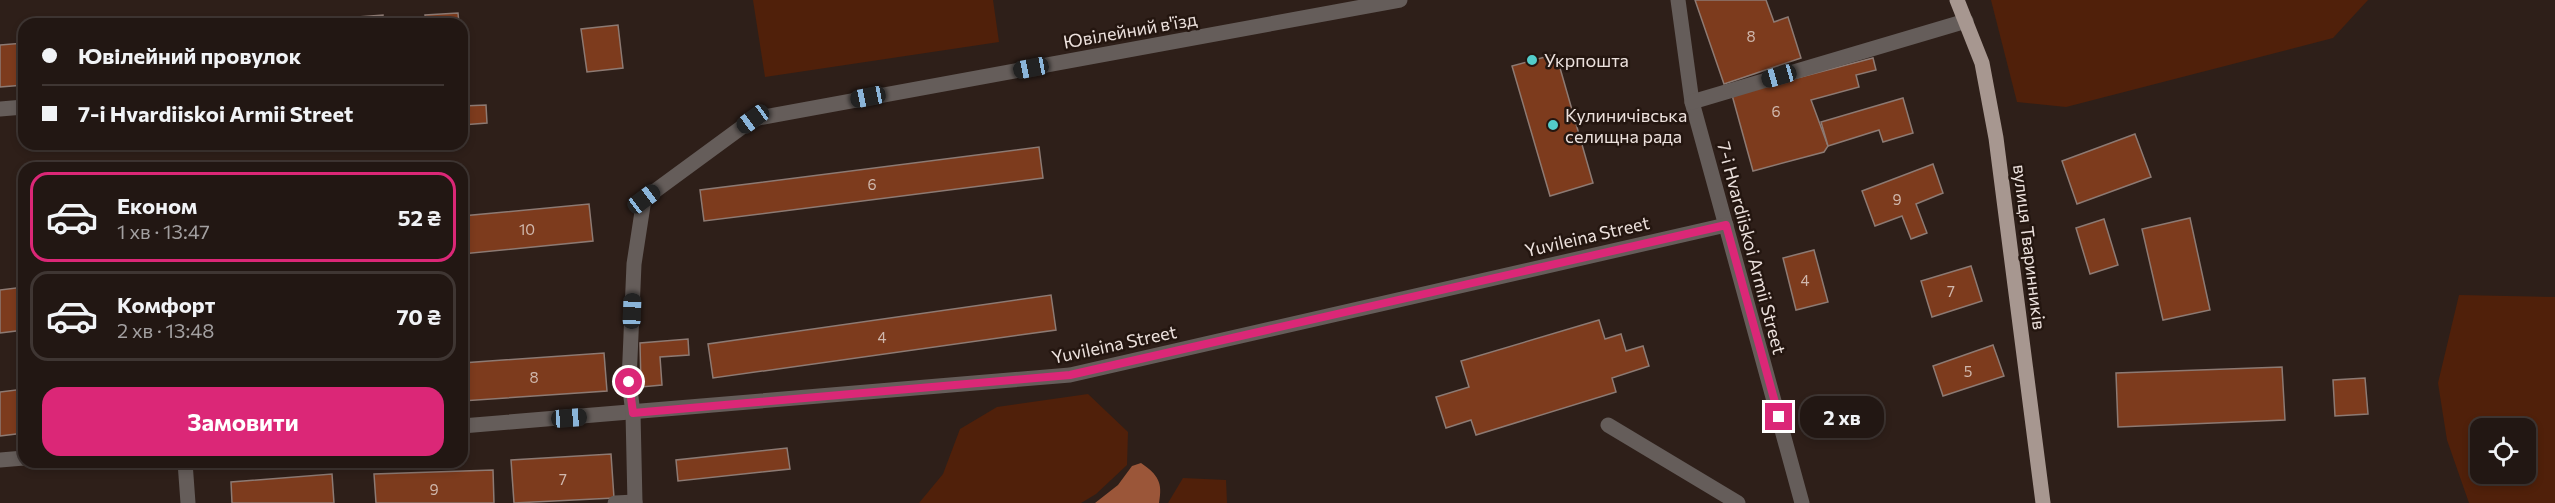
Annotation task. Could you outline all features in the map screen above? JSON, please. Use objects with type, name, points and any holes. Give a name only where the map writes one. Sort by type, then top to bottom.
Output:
[{"type":"main road","name":"вулиця Тваринників","points":[[1957,0],[1982,63],[1996,138],[2043,503]]},
{"type":"street","name":"Ювілейний в'їзд","points":[[633,413],[629,382],[634,264],[644,199],[753,119],[1400,0]]},
{"type":"street","name":"7-i Hvardiiskoi Armii Street","points":[[1678,0],[1692,102],[1802,503]]},
{"type":"street","points":[[1692,102],[1966,21]]},
{"type":"street","points":[[0,109],[18,108]]},
{"type":"street","name":"Yuvileina Street","points":[[468,426],[1070,375],[1726,225]]},
{"type":"street","points":[[615,503],[635,502],[633,413]]},
{"type":"street","points":[[1608,425],[1738,503]]},
{"type":"street","points":[[0,460],[18,458]]},
{"type":"street","points":[[185,468],[188,503]]},
{"type":"shaded area","points":[[753,0],[993,0],[999,42],[765,77]]},
{"type":"shaded area","points":[[1991,0],[2368,0],[2333,38],[2066,107],[2017,102]]},
{"type":"shaded area","points":[[2459,295],[2555,297],[2555,503],[2469,503],[2447,440],[2438,383]]},
{"type":"shaded area","points":[[1088,394],[1128,432],[1127,465],[1096,494],[1081,503],[919,503],[943,474],[960,429],[997,407]]},
{"type":"shaded area","points":[[1141,463],[1152,471],[1160,484],[1159,503],[1095,503],[1118,485],[1132,466]]},
{"type":"shaded area","points":[[1183,478],[1226,480],[1227,503],[1168,503]]},
{"type":"building","points":[[1695,0],[1766,0],[1774,22],[1788,17],[1801,58],[1724,84]]},
{"type":"building","points":[[458,13],[458,18],[425,18],[425,15]]},
{"type":"building","points":[[383,15],[383,18],[343,18]]},
{"type":"building","points":[[618,25],[623,68],[587,72],[581,29]]},
{"type":"building","points":[[18,44],[18,86],[0,87],[0,45]]},
{"type":"building","name":"Кулиничівська селищна рада","points":[[1556,54],[1593,183],[1550,196],[1512,66]]},
{"type":"building","points":[[1873,58],[1876,70],[1856,75],[1859,87],[1811,100],[1828,146],[1824,152],[1753,171],[1732,95]]},
{"type":"building","points":[[1903,98],[1913,133],[1883,142],[1879,130],[1828,146],[1821,122]]},
{"type":"building","points":[[486,105],[487,123],[468,125],[468,106]]},
{"type":"building","points":[[2135,134],[2151,177],[2077,204],[2062,161]]},
{"type":"building","points":[[1039,147],[1043,178],[704,221],[700,190]]},
{"type":"building","points":[[1933,164],[1943,193],[1916,204],[1927,233],[1911,239],[1902,216],[1875,226],[1862,191]]},
{"type":"building","points":[[589,204],[593,241],[468,253],[468,215]]},
{"type":"building","points":[[2190,218],[2210,310],[2163,320],[2142,229]]},
{"type":"building","points":[[2104,219],[2118,265],[2090,274],[2076,228]]},
{"type":"building","points":[[1814,250],[1828,302],[1796,310],[1783,258]]},
{"type":"building","points":[[1971,266],[1982,301],[1932,317],[1921,281]]},
{"type":"building","points":[[18,288],[18,331],[0,333],[0,290]]},
{"type":"building","points":[[1051,295],[1056,330],[713,378],[708,344]]},
{"type":"building","points":[[1599,320],[1605,339],[1621,334],[1626,351],[1643,346],[1649,366],[1612,378],[1616,392],[1476,435],[1471,420],[1446,428],[1436,397],[1469,387],[1461,361]]},
{"type":"building","points":[[688,339],[689,355],[660,357],[662,385],[641,387],[640,343]]},
{"type":"building","points":[[1993,345],[2004,376],[1943,396],[1933,366]]},
{"type":"building","points":[[604,353],[607,391],[468,401],[468,363]]},
{"type":"building","points":[[2282,367],[2285,420],[2118,427],[2116,373]]},
{"type":"building","points":[[2365,378],[2368,414],[2335,416],[2333,380]]},
{"type":"building","points":[[18,390],[18,434],[0,436],[0,392]]},
{"type":"building","points":[[787,448],[790,469],[678,481],[676,460]]},
{"type":"building","points":[[611,454],[614,498],[514,503],[511,460]]},
{"type":"building","points":[[493,470],[494,503],[376,503],[374,474]]},
{"type":"building","points":[[332,474],[334,503],[232,503],[231,482]]},
{"type":"place","name":"Укрпошта","points":[[1532,60]]},
{"type":"place","name":"Кулиничівська селищна рада","points":[[1553,125]]},
{"type":"route","points":[[629,382],[633,413],[1070,375],[1726,225],[1779,417]]}]
